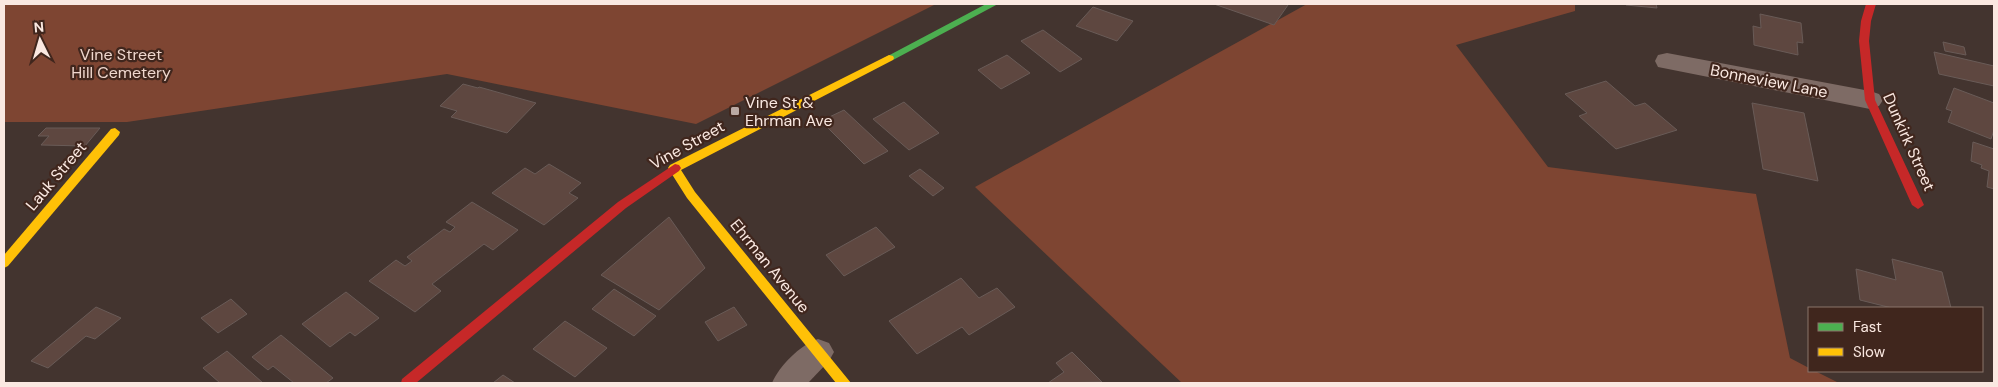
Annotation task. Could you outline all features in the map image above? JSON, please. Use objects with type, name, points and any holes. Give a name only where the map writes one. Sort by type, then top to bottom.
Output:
[{"type":"street","name":"Vine Street","points":[[407,383],[622,205],[674,168],[993,4]]},
{"type":"street","name":"Dunkirk Street","points":[[1871,4],[1866,20],[1864,42],[1870,100],[1918,205]]},
{"type":"street","name":"Bonneview Lane","points":[[1667,61],[1870,100]]},
{"type":"street","name":"Lauk Street","points":[[4,264],[115,132]]},
{"type":"street","name":"Ehrman Avenue","points":[[674,168],[691,195],[844,383]]},
{"type":"street","points":[[788,383],[818,352]]},
{"type":"green space","name":"Vine Street Hill Cemetery","points":[[4,4],[936,4],[696,124],[447,74],[127,122],[4,122]]},
{"type":"green space","points":[[1307,4],[1575,4],[1575,11],[1456,45],[1548,167],[1756,194],[1790,358],[1808,367],[1808,372],[1817,372],[1839,383],[1182,383],[975,187]]},
{"type":"building","points":[[1214,4],[1285,4],[1288,5],[1274,25]]},
{"type":"building","points":[[1656,4],[1657,8],[1626,5]]},
{"type":"building","points":[[1093,7],[1133,21],[1117,41],[1076,26]]},
{"type":"building","points":[[1760,14],[1801,23],[1803,43],[1797,42],[1798,55],[1754,45],[1753,26],[1761,28]]},
{"type":"building","points":[[1043,30],[1082,59],[1060,72],[1021,41]]},
{"type":"building","points":[[1943,42],[1964,47],[1966,55],[1945,51]]},
{"type":"building","points":[[1934,52],[1994,66],[1994,86],[1939,74]]},
{"type":"building","points":[[1007,55],[1030,73],[1001,89],[978,70]]},
{"type":"building","points":[[1606,81],[1635,106],[1645,103],[1677,130],[1616,149],[1579,116],[1587,113],[1565,94]]},
{"type":"building","points":[[463,84],[536,103],[507,133],[451,117],[457,111],[440,106]]},
{"type":"building","points":[[1954,88],[1994,103],[1994,130],[1991,139],[1948,122],[1952,111],[1946,109]]},
{"type":"building","points":[[904,102],[939,133],[909,150],[873,119]]},
{"type":"building","points":[[1752,103],[1804,113],[1818,181],[1763,169]]},
{"type":"building","points":[[844,110],[888,151],[864,164],[821,121]]},
{"type":"building","points":[[46,128],[100,128],[85,146],[41,145],[49,136],[38,136]]},
{"type":"building","points":[[1973,142],[1994,149],[1994,189],[1987,187],[1989,171],[1981,168],[1982,165],[1971,161]]},
{"type":"building","points":[[549,164],[581,183],[569,193],[578,198],[544,225],[492,193],[525,168],[535,174]]},
{"type":"building","points":[[920,169],[944,188],[933,196],[909,176]]},
{"type":"building","points":[[472,202],[518,230],[493,250],[484,244],[432,284],[441,291],[415,312],[369,281],[396,260],[405,266],[412,261],[407,257],[444,229],[450,232],[455,227],[446,222]]},
{"type":"building","points":[[669,217],[705,268],[659,310],[601,275]]},
{"type":"building","points":[[876,227],[895,247],[844,276],[826,255]]},
{"type":"building","points":[[1892,259],[1942,272],[1951,307],[1888,307],[1860,300],[1856,269],[1896,280]]},
{"type":"building","points":[[961,278],[979,298],[997,288],[1015,307],[969,335],[962,327],[917,354],[889,321]]},
{"type":"building","points":[[614,289],[656,316],[634,336],[592,309]]},
{"type":"building","points":[[346,292],[379,318],[355,336],[350,332],[330,347],[302,324]]},
{"type":"building","points":[[231,299],[247,314],[218,333],[201,318]]},
{"type":"building","points":[[96,307],[121,318],[95,339],[86,336],[48,368],[31,361]]},
{"type":"building","points":[[734,307],[747,325],[718,341],[705,322]]},
{"type":"building","points":[[565,321],[607,348],[575,377],[533,349]]},
{"type":"building","points":[[281,335],[333,378],[326,383],[294,383],[273,366],[268,370],[252,357]]},
{"type":"building","points":[[227,351],[263,383],[220,383],[203,368]]},
{"type":"building","points":[[1072,352],[1102,382],[1048,383],[1064,372],[1056,363]]},
{"type":"building","points":[[503,375],[515,383],[493,383]]},
{"type":"traffic: fast","points":[[889,58],[993,4]]},
{"type":"traffic: slow","points":[[675,168],[889,58]]},
{"type":"traffic: slow","points":[[4,263],[115,132]]},
{"type":"traffic: slow","points":[[674,168],[691,195],[844,383]]},
{"type":"traffic: jam","points":[[1871,4],[1866,21],[1864,41],[1870,100],[1918,205]]},
{"type":"traffic: jam","points":[[407,383],[622,205],[675,168]]},
{"type":"place","name":"Vine St & Ehrman Ave","points":[[735,111]]}]
